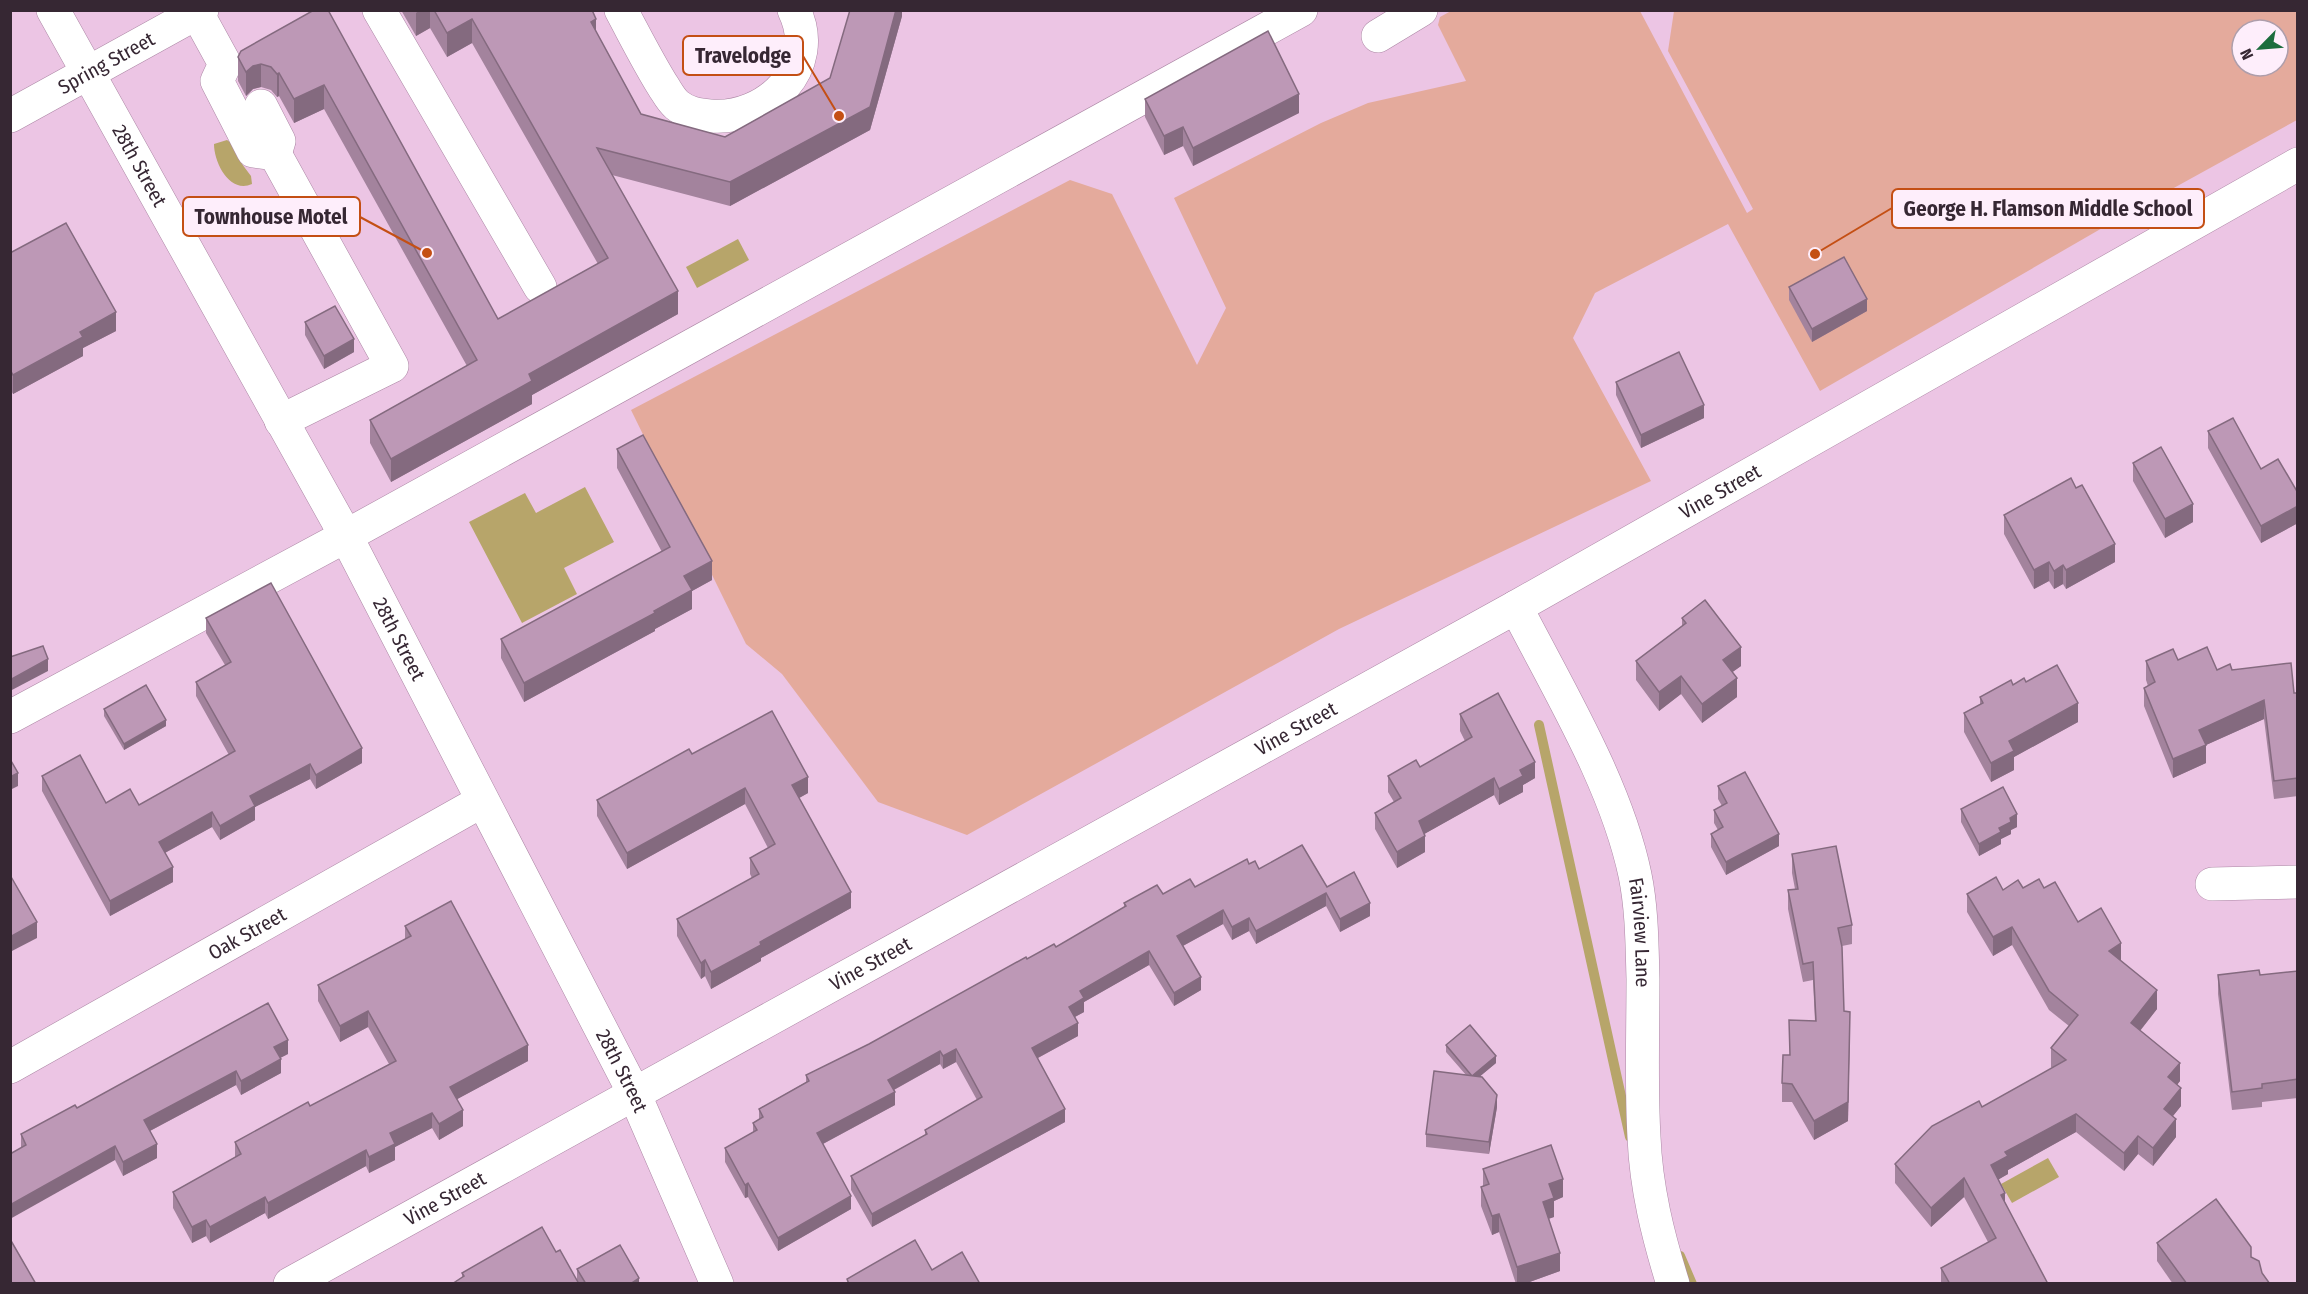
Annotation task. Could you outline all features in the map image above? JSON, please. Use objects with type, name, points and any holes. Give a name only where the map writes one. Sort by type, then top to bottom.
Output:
[{"type":"street","name":"28th Street","points":[[53,10],[346,536],[634,1093],[717,1284]]},
{"type":"street","points":[[379,10],[540,288]]},
{"type":"street","points":[[621,10],[653,71],[675,104],[693,114],[727,117],[753,110],[780,93],[795,71],[802,43],[800,22],[794,10]]},
{"type":"street","points":[[10,717],[346,536],[1301,10]]},
{"type":"street","points":[[1378,36],[1421,10]]},
{"type":"street","name":"Spring Street","points":[[10,116],[199,12]]},
{"type":"street","points":[[199,12],[234,69],[217,81],[253,151],[275,154]]},
{"type":"street","points":[[261,106],[279,141],[275,154],[392,366],[281,421]]},
{"type":"street","name":"Vine Street","points":[[290,1284],[1516,606],[2298,164]]},
{"type":"street","name":"Fairview Lane","points":[[1516,606],[1591,754],[1618,814],[1635,876],[1642,937],[1644,1138],[1650,1197],[1662,1250],[1673,1284]]},
{"type":"street","name":"Oak Street","points":[[10,1067],[483,801]]},
{"type":"street","points":[[2212,885],[2298,882]]},
{"type":"shaded area","points":[[1451,11],[1640,11],[1747,213],[1753,209],[1668,51],[1674,11],[2297,11],[2297,120],[2123,216],[1820,391],[1728,224],[1595,293],[1573,338],[1651,481],[1339,629],[967,835],[878,802],[782,674],[746,644],[631,410],[1070,180],[1112,194],[1197,365],[1226,308],[1174,198],[1321,123],[1368,103],[1466,81],[1438,25],[1440,17]]},
{"type":"shaded area","points":[[227,140],[238,148],[242,164],[251,176],[252,184],[237,185],[230,181],[220,168],[214,144]]},
{"type":"shaded area","points":[[738,239],[749,260],[697,288],[686,267]]},
{"type":"shaded area","points":[[585,487],[614,542],[564,568],[577,594],[522,623],[469,522],[525,493],[536,513]]},
{"type":"shaded area","points":[[2048,1158],[2059,1177],[2012,1203],[2001,1184]]},
{"type":"building","points":[[314,10],[328,10],[498,319],[608,258],[472,19],[447,33],[434,10],[592,10],[596,19],[591,22],[641,114],[725,137],[830,78],[850,10],[896,10],[870,107],[730,182],[597,148],[678,291],[529,374],[532,381],[391,459],[370,420],[477,360],[324,85],[294,99],[279,73],[277,74],[271,67],[261,64],[253,66],[246,72],[238,57],[241,51]]},
{"type":"building","points":[[1268,31],[1299,94],[1193,148],[1183,127],[1164,136],[1145,99]]},
{"type":"building","points":[[66,223],[116,312],[80,332],[83,337],[13,375],[10,370],[10,253]]},
{"type":"building","points":[[1844,257],[1867,299],[1812,329],[1789,287]]},
{"type":"building","points":[[335,306],[354,339],[324,356],[305,322]]},
{"type":"building","points":[[1679,352],[1704,405],[1641,435],[1616,382]]},
{"type":"building","points":[[2233,418],[2261,469],[2278,459],[2298,493],[2298,506],[2261,526],[2208,431]]},
{"type":"building","points":[[643,435],[712,561],[684,576],[692,590],[654,611],[655,613],[524,683],[501,639],[670,547],[617,449]]},
{"type":"building","points":[[2161,447],[2193,504],[2165,519],[2133,463]]},
{"type":"building","points":[[2071,478],[2076,488],[2082,485],[2115,544],[2066,570],[2063,565],[2054,571],[2049,562],[2034,570],[2004,515]]},
{"type":"building","points":[[271,583],[362,748],[316,775],[310,764],[250,796],[255,806],[220,826],[212,812],[159,842],[173,867],[110,901],[42,776],[80,755],[106,803],[130,789],[139,805],[235,751],[196,682],[231,662],[206,618]]},
{"type":"building","points":[[1705,600],[1741,647],[1723,660],[1737,678],[1702,704],[1681,676],[1659,692],[1636,661],[1686,623],[1682,618]]},
{"type":"building","points":[[43,646],[48,659],[10,680],[10,657]]},
{"type":"building","points":[[2207,647],[2217,670],[2230,664],[2232,670],[2291,663],[2294,693],[2298,693],[2298,778],[2274,781],[2264,700],[2199,730],[2206,745],[2173,759],[2144,688],[2155,682],[2146,661],[2173,649],[2178,660]]},
{"type":"building","points":[[2057,665],[2078,703],[2009,741],[2014,751],[1991,763],[1964,713],[1983,703],[1980,697],[2011,680],[2013,685],[2024,678],[2026,682]]},
{"type":"building","points":[[146,685],[166,720],[124,744],[104,709]]},
{"type":"building","points":[[1498,693],[1535,762],[1520,770],[1523,776],[1499,789],[1494,778],[1419,821],[1425,836],[1397,852],[1375,813],[1401,798],[1388,776],[1416,760],[1420,767],[1472,737],[1460,714]]},
{"type":"building","points":[[772,711],[808,777],[792,785],[851,892],[711,972],[705,960],[701,963],[677,919],[759,874],[750,858],[775,844],[745,788],[627,853],[597,800],[689,749],[692,754]]},
{"type":"building","points":[[10,759],[18,773],[10,777]]},
{"type":"building","points":[[1745,772],[1779,834],[1726,862],[1711,834],[1723,827],[1714,810],[1727,803],[1718,786]]},
{"type":"building","points":[[2003,787],[2017,814],[2010,818],[2011,822],[1999,828],[2001,832],[1979,844],[1961,809]]},
{"type":"building","points":[[1302,845],[1327,887],[1354,872],[1370,903],[1340,919],[1326,893],[1256,931],[1249,918],[1232,927],[1223,910],[1177,936],[1201,977],[1174,993],[1149,951],[1080,991],[1084,998],[1069,1007],[1078,1023],[1032,1048],[1065,1109],[872,1214],[851,1176],[927,1134],[925,1130],[982,1097],[956,1049],[943,1056],[940,1051],[888,1080],[895,1092],[817,1133],[851,1196],[778,1238],[748,1183],[745,1185],[725,1148],[757,1130],[753,1123],[763,1117],[759,1109],[809,1081],[806,1075],[869,1044],[1026,957],[1027,959],[1054,944],[1056,947],[1126,906],[1124,903],[1157,885],[1163,894],[1190,879],[1195,887],[1247,859],[1249,864],[1255,861],[1259,869]]},
{"type":"building","points":[[1836,846],[1852,925],[1838,928],[1842,947],[1844,1011],[1850,1012],[1848,1102],[1814,1121],[1792,1084],[1782,1083],[1783,1055],[1790,1055],[1789,1020],[1816,1021],[1813,962],[1803,964],[1788,890],[1798,889],[1792,854]]},
{"type":"building","points":[[10,875],[37,922],[10,937]]},
{"type":"building","points":[[1996,877],[2003,890],[2018,880],[2023,888],[2039,879],[2044,888],[2055,882],[2078,922],[2101,908],[2121,943],[2109,951],[2157,990],[2131,1023],[2180,1063],[2168,1077],[2181,1088],[2164,1109],[2176,1119],[2153,1148],[2138,1136],[2124,1153],[2076,1114],[2005,1152],[2008,1156],[1991,1165],[2005,1193],[2001,1195],[2048,1284],[1950,1284],[1941,1268],[1996,1238],[1964,1178],[1931,1208],[1895,1164],[1932,1126],[1979,1101],[1982,1107],[2066,1060],[2051,1048],[2078,1015],[2049,991],[2012,927],[1993,937],[1967,894]]},
{"type":"building","points":[[451,901],[528,1045],[450,1087],[463,1110],[439,1124],[432,1113],[390,1133],[395,1144],[369,1157],[366,1150],[268,1203],[265,1197],[210,1227],[206,1220],[192,1227],[173,1192],[241,1154],[235,1142],[308,1102],[310,1106],[396,1061],[368,1011],[340,1026],[318,985],[411,936],[405,926]]},
{"type":"building","points":[[2259,970],[2260,975],[2298,971],[2298,1079],[2262,1084],[2262,1088],[2232,1092],[2218,975]]},
{"type":"building","points":[[268,1003],[288,1040],[274,1047],[281,1059],[241,1081],[236,1071],[144,1120],[157,1144],[123,1162],[115,1146],[10,1205],[10,1154],[26,1145],[21,1134],[75,1105],[77,1108]]},
{"type":"building","points":[[1470,1025],[1496,1056],[1472,1076],[1446,1045]]},
{"type":"building","points":[[1434,1071],[1482,1077],[1497,1095],[1489,1142],[1426,1134]]},
{"type":"building","points":[[1551,1145],[1563,1179],[1549,1184],[1554,1198],[1543,1202],[1560,1253],[1517,1267],[1499,1214],[1492,1216],[1481,1187],[1489,1184],[1483,1169]]},
{"type":"building","points":[[2216,1199],[2251,1247],[2251,1257],[2259,1261],[2262,1273],[2270,1284],[2187,1284],[2157,1243]]},
{"type":"building","points":[[542,1227],[556,1252],[560,1250],[579,1284],[452,1284],[464,1276],[462,1273]]},
{"type":"building","points":[[10,1239],[36,1284],[10,1284]]},
{"type":"building","points":[[915,1240],[932,1270],[962,1252],[980,1284],[849,1284],[847,1279]]},
{"type":"building","points":[[620,1245],[639,1278],[630,1284],[586,1284],[577,1269]]},
{"type":"waterway","points":[[1539,725],[1630,1137]]},
{"type":"waterway","points":[[1680,1256],[1692,1284]]},
{"type":"place","name":"Travelodge","points":[[839,116]]},
{"type":"place","name":"Townhouse Motel","points":[[427,253]]},
{"type":"place","name":"George H. Flamson Middle School","points":[[1815,254]]}]
